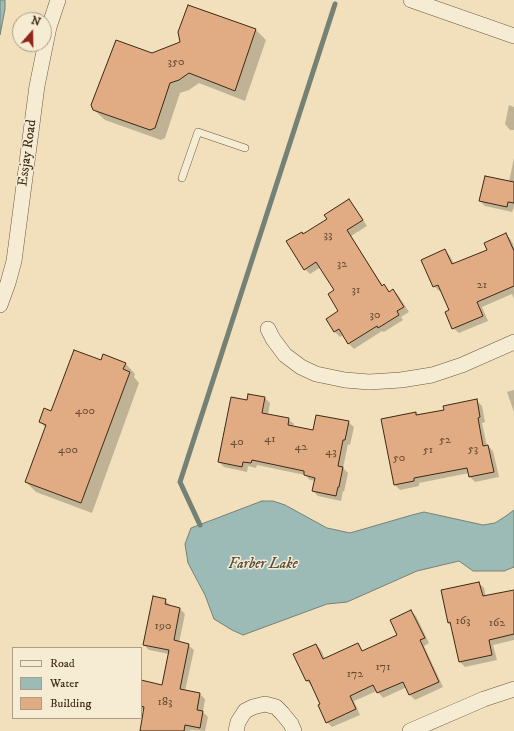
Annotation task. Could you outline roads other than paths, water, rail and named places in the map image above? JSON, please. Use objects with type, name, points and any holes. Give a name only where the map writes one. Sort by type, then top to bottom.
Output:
[{"type":"street","name":"Essjay Road","points":[[0,306],[14,261],[37,86],[49,27],[58,0]]},
{"type":"street","points":[[411,0],[514,36]]},
{"type":"street","points":[[268,329],[273,339],[285,355],[301,367],[316,374],[345,380],[369,382],[401,380],[432,375],[462,365],[514,342]]},
{"type":"street","points":[[410,731],[484,699],[514,689]]},
{"type":"street","points":[[236,731],[238,722],[244,711],[265,704],[276,707],[291,724],[294,731]]},
{"type":"lane","points":[[182,178],[198,132],[245,148]]},
{"type":"water","points":[[0,0],[5,0],[5,9],[0,35]]},
{"type":"water","name":"Farber Lake","points":[[262,501],[273,501],[285,505],[327,528],[350,533],[424,512],[483,525],[495,523],[514,510],[514,567],[504,571],[473,571],[459,561],[417,571],[347,602],[327,604],[243,635],[214,619],[205,595],[188,563],[185,544],[191,528]]},
{"type":"waterway","points":[[200,525],[180,482],[335,4]]}]
